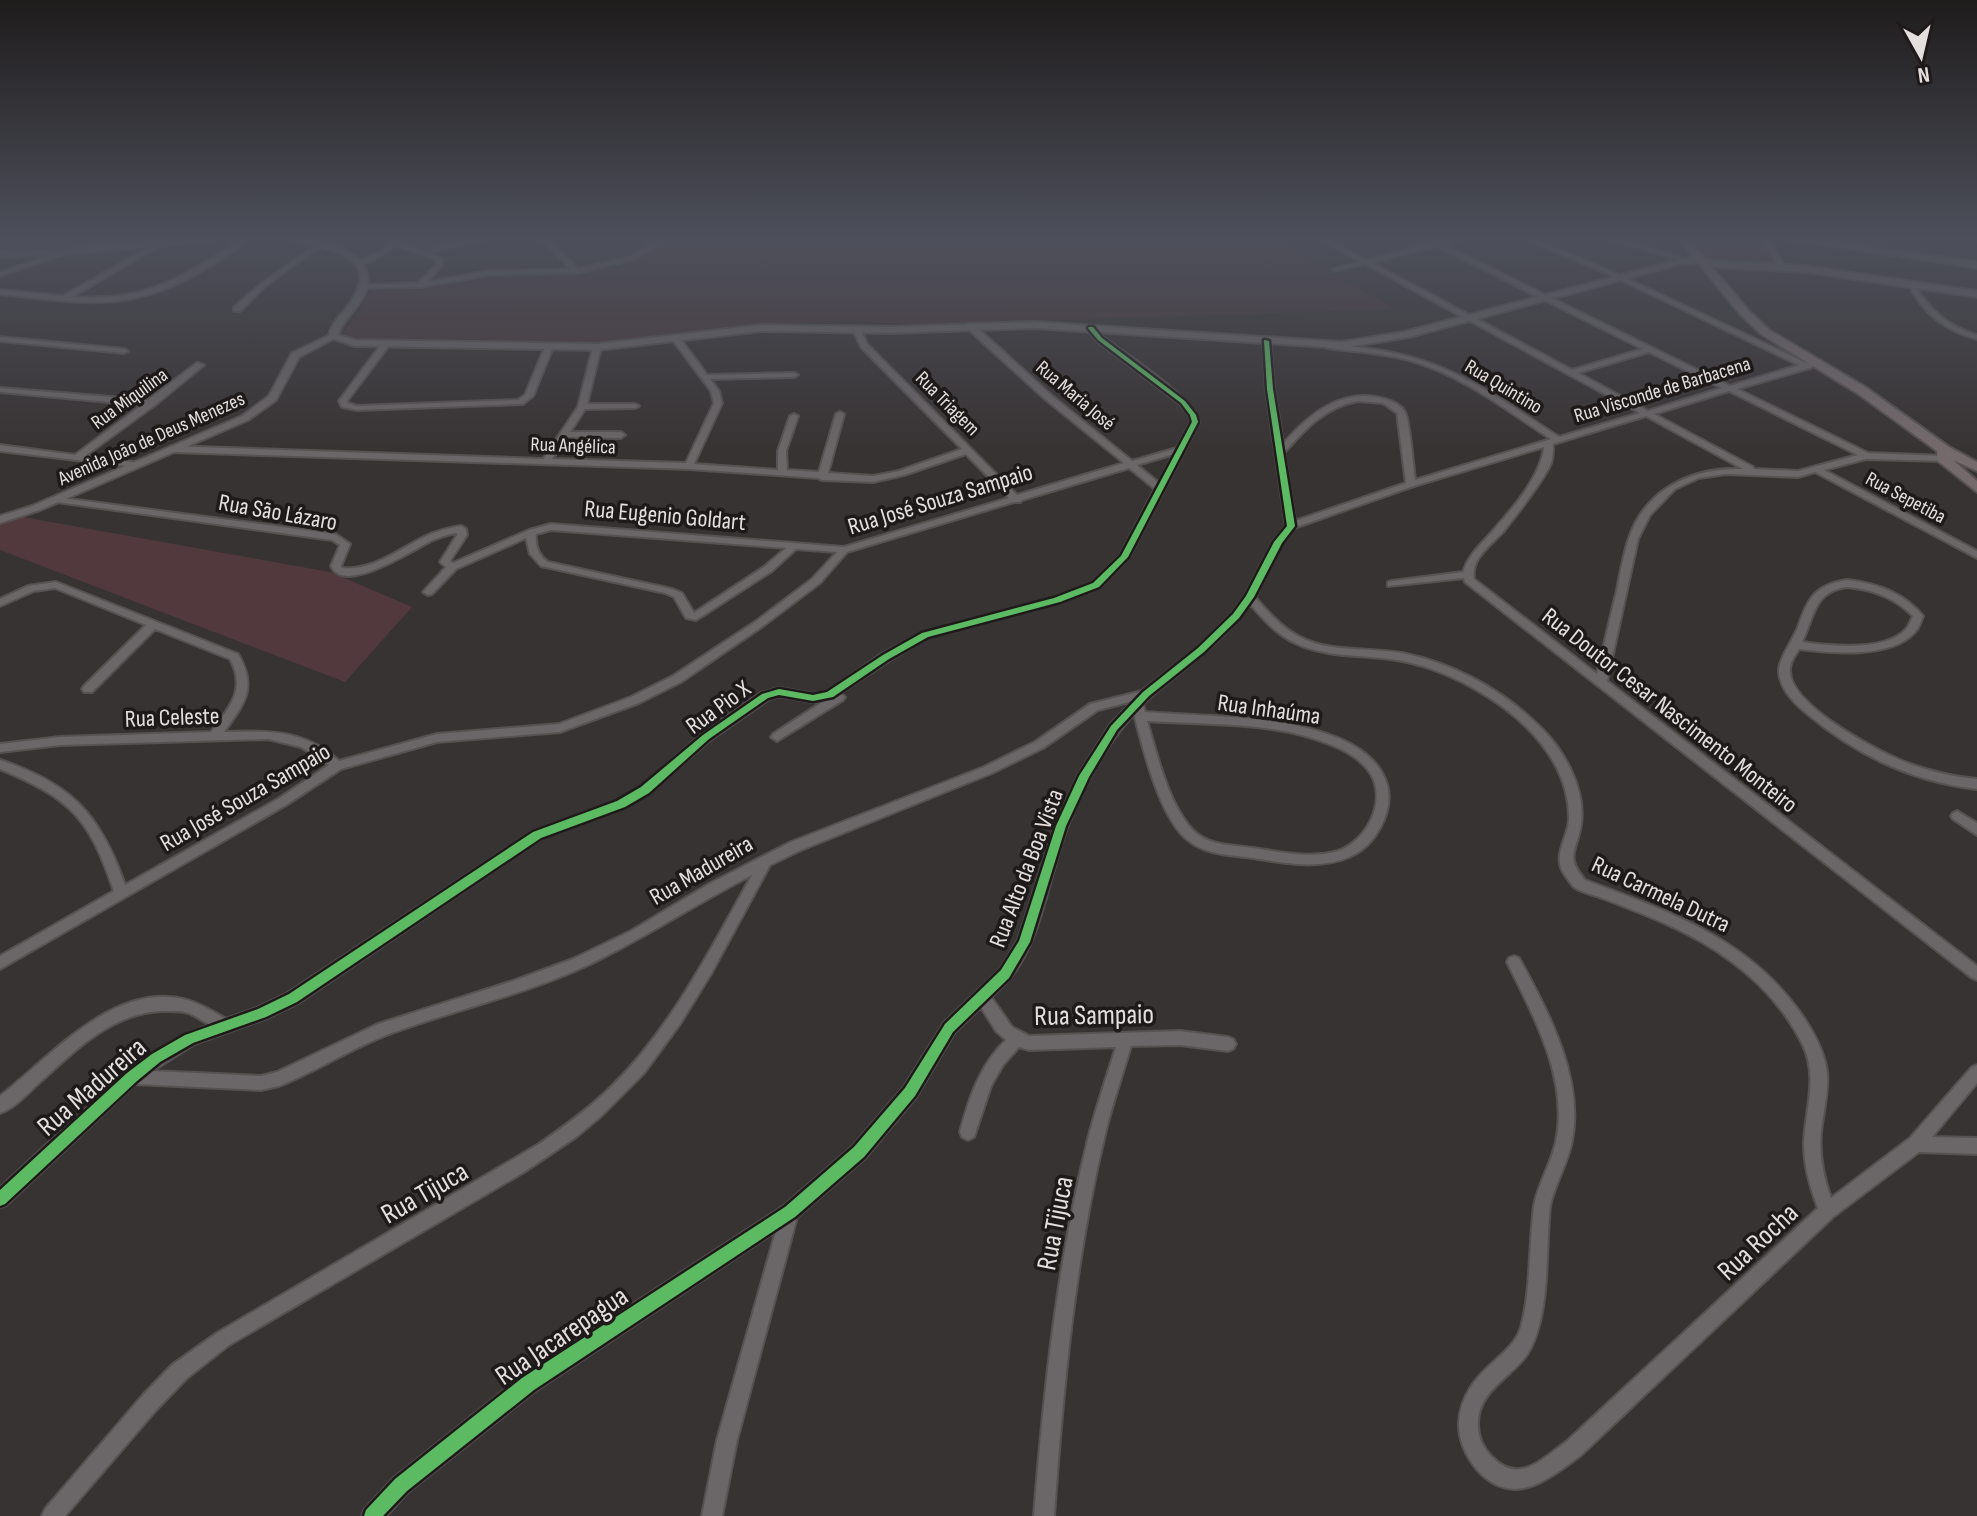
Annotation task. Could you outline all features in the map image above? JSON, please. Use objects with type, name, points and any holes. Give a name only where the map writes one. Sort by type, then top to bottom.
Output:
[{"type":"main road","points":[[333,337],[348,309]]},
{"type":"main road","points":[[1316,345],[1383,340],[1499,309]]},
{"type":"main road","points":[[1741,309],[1753,322],[1811,364],[1887,408],[1944,454],[1977,488]]},
{"type":"main road","name":"Rua Quintino","points":[[333,337],[355,343],[597,347],[738,330],[970,326],[1091,328],[1316,345]]},
{"type":"main road","points":[[1944,454],[1974,463]]},
{"type":"street","points":[[1455,309],[1753,470]]},
{"type":"street","points":[[1570,309],[1866,456]]},
{"type":"street","points":[[1689,309],[1811,364]]},
{"type":"street","points":[[1926,309],[1929,314],[1960,332],[1977,337]]},
{"type":"street","name":"Rua Maria José","points":[[970,326],[1048,397],[1161,489]]},
{"type":"street","name":"Rua Pio X","points":[[225,1026],[293,998],[537,835],[595,815],[645,790],[706,737],[765,696],[787,692],[821,698],[830,695],[925,635],[1057,600],[1096,585],[1124,557],[1195,422],[1189,408],[1100,339],[1091,328]]},
{"type":"street","name":"Rua Triagem","points":[[857,330],[864,345],[1017,500]]},
{"type":"street","name":"Avenida João de Deus Menezes","points":[[0,520],[57,499],[260,409],[281,388],[295,355],[333,337]]},
{"type":"street","points":[[0,339],[124,351]]},
{"type":"street","points":[[676,339],[715,391],[718,403],[689,466]]},
{"type":"street","points":[[1266,341],[1291,526]]},
{"type":"street","points":[[386,344],[343,401],[345,405],[357,408],[520,402],[529,396],[549,347]]},
{"type":"street","name":"Rua Quintino","points":[[1316,345],[1377,351],[1422,361],[1467,383],[1553,441]]},
{"type":"street","points":[[546,461],[582,407],[597,347]]},
{"type":"street","points":[[1574,372],[1649,349]]},
{"type":"street","name":"Rua Visconde de Barbacena","points":[[1291,526],[1411,484],[1811,364]]},
{"type":"street","name":"Rua Miquilina","points":[[77,458],[200,365]]},
{"type":"street","points":[[704,377],[794,375]]},
{"type":"street","points":[[0,390],[152,403]]},
{"type":"street","points":[[1279,453],[1325,408],[1353,399],[1388,402],[1401,413],[1411,484]]},
{"type":"street","points":[[582,407],[635,406]]},
{"type":"street","points":[[822,477],[840,414]]},
{"type":"street","points":[[783,474],[782,451],[794,416]]},
{"type":"street","points":[[566,434],[621,435]]},
{"type":"street","points":[[1392,584],[1467,575],[1475,555],[1500,529],[1540,475],[1553,441]]},
{"type":"street","points":[[0,448],[132,465]]},
{"type":"street","name":"Rua Angélica","points":[[171,449],[443,461],[689,466],[822,477],[887,477],[969,450]]},
{"type":"street","name":"Rua José Souza Sampaio","points":[[0,963],[282,802],[337,766],[437,738],[532,732],[594,718],[677,679],[748,632],[796,598],[844,550],[1182,449]]},
{"type":"street","points":[[1601,683],[1628,558],[1646,514],[1663,494],[1683,481],[1726,471],[1798,474],[1866,456],[1944,454]]},
{"type":"street","name":"Rua Sepetiba","points":[[1818,470],[1977,555]]},
{"type":"street","name":"Rua São Lázaro","points":[[57,499],[335,537],[345,544],[336,566],[338,571],[345,573],[365,569],[444,532],[461,529],[462,535],[445,562],[452,567],[428,592]]},
{"type":"street","name":"Rua Eugenio Goldart","points":[[452,567],[532,532],[564,526],[844,550]]},
{"type":"street","name":"Rua Alto da Boa Vista","points":[[790,1212],[859,1152],[887,1122],[910,1092],[949,1028],[1005,974],[1024,942],[1061,826],[1084,776],[1114,728],[1236,616],[1250,597],[1278,542],[1291,526]]},
{"type":"street","points":[[532,532],[532,547],[537,560],[668,591],[678,595],[690,616],[696,617],[768,569],[794,546]]},
{"type":"street","name":"Rua Doutor Cesar Nascimento Monteiro","points":[[1467,575],[1482,592],[1977,974]]},
{"type":"street","points":[[0,603],[32,588],[56,585],[234,657],[244,670],[244,685],[238,701],[214,737]]},
{"type":"street","points":[[1796,645],[1823,649],[1866,649],[1910,632],[1918,616],[1910,606],[1884,591],[1852,585],[1824,590],[1811,607],[1796,645],[1787,658],[1784,672],[1787,686],[1818,715],[1883,758],[1928,774],[1977,784]]},
{"type":"street","name":"Rua Carmela Dutra","points":[[1250,597],[1275,624],[1303,643],[1417,660],[1475,685],[1532,725],[1553,750],[1576,798],[1578,823],[1566,857],[1572,877],[1580,884],[1649,910],[1707,937],[1764,976],[1787,1002],[1813,1050],[1819,1071],[1812,1155],[1818,1189],[1827,1211]]},
{"type":"street","points":[[88,689],[152,626]]},
{"type":"street","points":[[777,737],[842,695],[853,679]]},
{"type":"street","name":"Rua Inhaúma","points":[[1141,705],[1283,729],[1341,744],[1364,758],[1376,771],[1384,787],[1385,806],[1373,829],[1357,848],[1328,858],[1281,858],[1201,843],[1189,835],[1179,821],[1154,763],[1141,705]]},
{"type":"street","name":"Rua Madureira","points":[[132,1077],[261,1083],[279,1079],[383,1029],[518,986],[578,963],[636,935],[767,860],[852,821],[988,770],[1039,745],[1094,707],[1141,705]]},
{"type":"street","name":"Rua Celeste","points":[[0,748],[60,741],[290,737],[312,746],[337,766]]},
{"type":"street","points":[[0,764],[32,776],[83,812],[99,832],[121,893]]},
{"type":"street","points":[[1957,816],[1977,830]]},
{"type":"street","name":"Rua Tijuca","points":[[52,1516],[179,1372],[223,1339],[541,1153],[603,1104],[638,1068],[663,1035],[715,954],[767,860]]},
{"type":"street","name":"Rua Rocha","points":[[1514,962],[1544,1023],[1562,1085],[1566,1111],[1565,1139],[1542,1202],[1530,1327],[1522,1347],[1486,1381],[1471,1401],[1466,1422],[1470,1441],[1481,1461],[1494,1474],[1512,1482],[1534,1476],[1573,1449],[1827,1211],[1916,1144],[1977,1072]]},
{"type":"street","name":"Rua Sampaio","points":[[983,998],[1005,1032],[1016,1040],[1029,1043],[1180,1038],[1228,1044]]},
{"type":"street","points":[[0,1106],[48,1068],[85,1032],[128,1009],[155,1004],[183,1005],[225,1026]]},
{"type":"street","name":"Rua Madureira","points":[[0,1199],[132,1077],[189,1039],[225,1026]]},
{"type":"street","name":"Rua Tijuca","points":[[1044,1516],[1049,1439],[1071,1267],[1096,1137],[1126,1039]]},
{"type":"street","points":[[968,1132],[990,1069],[1016,1040]]},
{"type":"street","points":[[1916,1144],[1977,1146]]},
{"type":"street","points":[[712,1516],[727,1440],[790,1212]]},
{"type":"street","name":"Rua Jacarepagua","points":[[372,1516],[421,1468],[528,1384],[790,1212]]},
{"type":"shaded area","points":[[360,309],[1395,309],[919,325],[852,320],[728,327],[638,342],[594,345],[467,339],[351,339],[343,333]]},
{"type":"shaded area","points":[[23,517],[330,572],[412,607],[345,682],[0,550],[0,525]]},
{"type":"cycle path","points":[[0,1199],[156,1058],[189,1039],[262,1013],[293,998],[537,835],[621,804],[645,790],[706,737],[765,696],[779,692],[813,698],[830,695],[925,635],[1057,600],[1096,585],[1124,557],[1195,422],[1183,402],[1100,339],[1091,328]]},
{"type":"cycle path","points":[[372,1516],[401,1485],[528,1384],[790,1212],[859,1152],[910,1092],[949,1028],[1005,974],[1024,942],[1061,826],[1084,776],[1114,728],[1146,694],[1201,650],[1236,616],[1250,597],[1278,542],[1291,526],[1270,389],[1266,341]]}]
